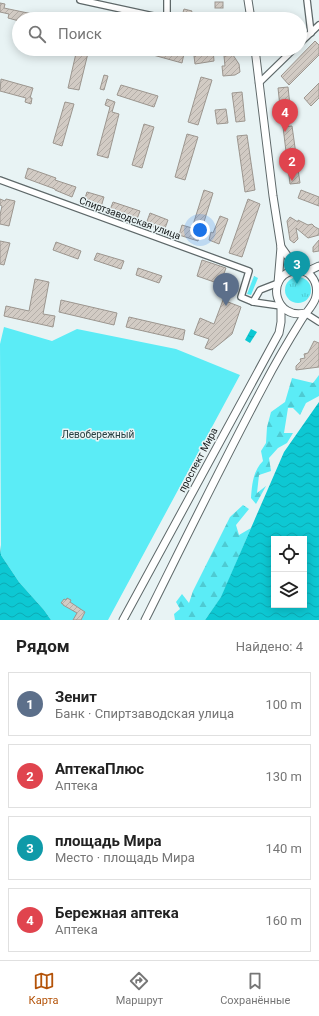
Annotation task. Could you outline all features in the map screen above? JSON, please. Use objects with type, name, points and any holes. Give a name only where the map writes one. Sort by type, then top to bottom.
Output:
[{"type":"main road","points":[[248,0],[250,12]]},
{"type":"main road","points":[[256,56],[273,196],[281,247],[277,295],[281,306],[293,314],[305,314]]},
{"type":"main road","points":[[145,620],[264,384],[305,314],[318,297],[316,283],[311,275],[294,265],[281,247]]},
{"type":"main road","points":[[278,283],[287,274],[293,271],[302,271],[319,266]]},
{"type":"main road","name":"проспект Мира","points":[[123,620],[279,333],[281,306]]},
{"type":"street","points":[[80,0],[135,12]]},
{"type":"street","points":[[167,0],[167,12]]},
{"type":"street","points":[[307,0],[311,33]]},
{"type":"street","points":[[307,37],[319,25]]},
{"type":"street","points":[[259,83],[287,56]]},
{"type":"street","name":"Спиртзаводская улица","points":[[0,180],[249,271],[240,297],[253,302]]},
{"type":"street","points":[[278,283],[260,290],[253,302],[281,306]]},
{"type":"street","points":[[305,314],[319,322]]},
{"type":"green space","points":[[254,276],[258,278],[251,295],[247,294]]},
{"type":"green space","points":[[298,277],[308,280],[311,290],[308,300],[298,303],[288,300],[285,290],[288,280]]},
{"type":"green space","name":"Левобережный","points":[[4,327],[52,341],[77,329],[176,349],[240,375],[108,620],[51,620],[19,582],[1,555],[0,344]]},
{"type":"green space","points":[[319,375],[319,396],[306,403],[300,415],[293,408],[288,408],[284,433],[293,433],[287,443],[278,448],[269,458],[271,471],[259,475],[257,493],[266,486],[256,504],[251,498],[253,483],[255,473],[263,461],[261,451],[266,443],[267,427],[271,412],[285,402],[292,378],[313,383]]},
{"type":"green space","points":[[243,505],[249,509],[236,525],[239,535],[251,528],[222,596],[205,620],[175,620],[174,614],[180,609],[176,602],[182,594],[189,603],[193,591],[230,517]]},
{"type":"water","points":[[251,329],[257,332],[250,343],[245,340]]},
{"type":"water","points":[[319,402],[319,620],[205,620],[221,597],[284,452]]},
{"type":"water","points":[[0,545],[1,555],[19,582],[51,620],[0,620]]},
{"type":"building","points":[[215,2],[223,2],[223,8],[215,8]]},
{"type":"building","points":[[0,3],[5,4],[4,8],[23,12],[12,12],[12,19],[8,18],[9,14],[0,12]]},
{"type":"building","points":[[184,9],[192,11],[192,12],[183,12]]},
{"type":"building","points":[[315,41],[319,45],[319,55],[289,85],[281,76],[300,56],[307,56],[307,49]]},
{"type":"building","points":[[75,56],[87,56],[79,90],[68,88]]},
{"type":"building","points":[[157,56],[184,56],[182,63]]},
{"type":"building","points":[[194,56],[214,56],[214,61],[195,64]]},
{"type":"building","points":[[224,56],[234,56],[239,64],[240,72],[235,75],[223,76],[222,66],[225,66]]},
{"type":"building","points":[[104,75],[108,76],[104,90],[100,89]]},
{"type":"building","points":[[201,77],[212,80],[198,125],[188,122]]},
{"type":"building","points":[[1,79],[33,88],[30,98],[32,98],[31,104],[25,102],[26,98],[0,91]]},
{"type":"building","points":[[319,83],[319,98],[311,106],[304,98]]},
{"type":"building","points":[[121,85],[158,96],[154,107],[117,95]]},
{"type":"building","points":[[288,87],[291,115],[281,116],[278,88]]},
{"type":"building","points":[[242,92],[245,121],[236,122],[232,93]]},
{"type":"building","points":[[107,99],[115,102],[112,112],[119,114],[108,158],[97,155],[110,107],[105,105]]},
{"type":"building","points":[[65,102],[74,104],[62,146],[53,143]]},
{"type":"building","points":[[226,109],[228,123],[217,124],[215,110]]},
{"type":"building","points":[[144,124],[154,127],[142,168],[132,165]]},
{"type":"building","points":[[292,126],[300,183],[290,184],[283,127]]},
{"type":"building","points":[[187,134],[198,137],[185,180],[175,177]]},
{"type":"building","points":[[247,135],[255,190],[245,192],[237,136]]},
{"type":"building","points":[[28,168],[56,178],[55,180],[76,187],[72,197],[25,178]]},
{"type":"building","points":[[204,190],[213,193],[198,241],[179,235],[182,225],[192,228]]},
{"type":"building","points":[[301,190],[319,197],[319,206],[298,198]]},
{"type":"building","points":[[87,192],[104,197],[101,207],[84,201]]},
{"type":"building","points":[[0,199],[5,201],[6,199],[15,201],[9,226],[0,224],[2,206],[0,205]]},
{"type":"building","points":[[248,199],[260,204],[242,257],[229,253]]},
{"type":"building","points":[[113,202],[140,211],[137,219],[110,210]]},
{"type":"building","points":[[150,213],[168,220],[164,231],[146,224]]},
{"type":"building","points":[[220,216],[228,219],[219,244],[209,240],[211,232],[213,233]]},
{"type":"building","points":[[290,217],[298,222],[298,220],[308,225],[312,224],[319,229],[319,235],[308,238],[296,228],[298,239],[294,243],[290,240],[287,221]]},
{"type":"building","points":[[319,240],[319,251],[313,252],[313,247]]},
{"type":"building","points":[[0,241],[10,243],[4,265],[0,264]]},
{"type":"building","points":[[56,242],[81,251],[78,259],[53,250]]},
{"type":"building","points":[[97,253],[124,261],[121,269],[94,260]]},
{"type":"building","points":[[202,260],[226,268],[220,284],[197,276]]},
{"type":"building","points":[[138,268],[162,276],[159,283],[136,275]]},
{"type":"building","points":[[35,279],[49,282],[43,314],[55,316],[53,327],[4,316],[6,306],[29,311]]},
{"type":"building","points":[[61,300],[117,313],[114,325],[59,312]]},
{"type":"building","points":[[223,300],[241,307],[232,334],[212,350],[205,348],[209,339],[194,334],[200,318],[214,324]]},
{"type":"building","points":[[129,317],[185,330],[183,340],[126,327]]},
{"type":"building","points":[[314,341],[319,343],[319,367],[296,370],[296,366],[301,361],[300,359],[305,358],[304,354],[308,353]]},
{"type":"building","points":[[67,598],[71,600],[70,602],[85,612],[81,620],[73,620],[77,613],[61,603]]},
{"type":"place","name":"Бережная аптека","points":[[285,132]]},
{"type":"place","name":"АптекаПлюс","points":[[292,181]]},
{"type":"place","name":"площадь Мира","points":[[297,284]]},
{"type":"place","name":"Зенит","points":[[226,306]]}]
